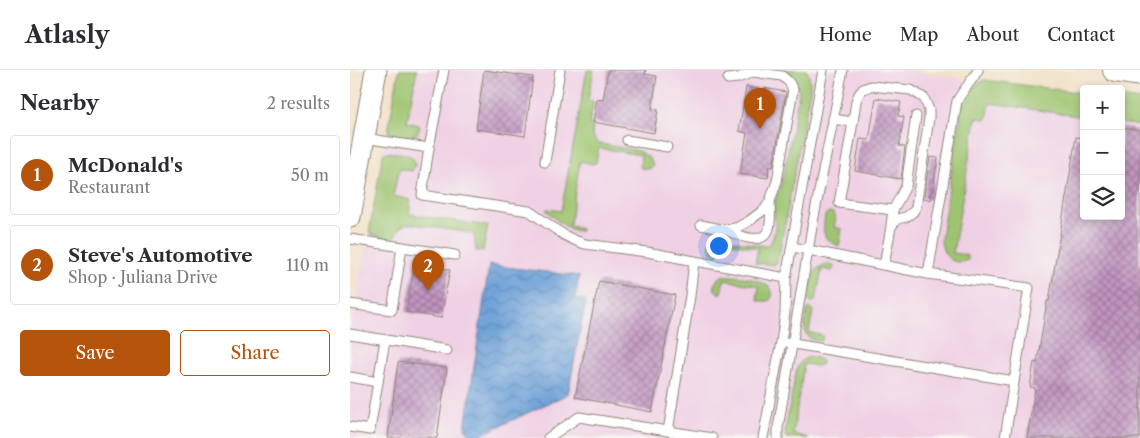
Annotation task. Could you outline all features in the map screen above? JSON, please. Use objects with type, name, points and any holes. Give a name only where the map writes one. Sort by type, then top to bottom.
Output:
[{"type":"main road","points":[[1115,70],[1140,74]]},
{"type":"street","points":[[350,217],[352,192],[376,70]]},
{"type":"lane","points":[[444,70],[422,195],[529,210],[564,235],[585,244],[647,252],[786,278]]},
{"type":"lane","points":[[545,162],[560,70]]},
{"type":"lane","points":[[763,438],[781,342],[785,313],[786,278],[823,70]]},
{"type":"lane","points":[[778,438],[778,428],[808,251],[843,70]]},
{"type":"lane","points":[[928,274],[957,101],[978,70]]},
{"type":"lane","points":[[726,230],[738,226],[761,213],[770,201],[777,181],[793,90],[791,85],[782,76],[753,72],[738,78],[728,79]]},
{"type":"lane","points":[[891,227],[897,219],[906,217],[916,207],[929,110],[924,98],[911,90],[870,86],[863,89],[856,101],[838,203],[893,210]]},
{"type":"lane","points":[[884,265],[893,210],[906,186],[916,116]]},
{"type":"lane","points":[[834,119],[853,122]]},
{"type":"lane","points":[[364,138],[429,148]]},
{"type":"lane","points":[[627,140],[667,147]]},
{"type":"lane","points":[[700,226],[726,230],[751,238],[764,236],[770,222],[770,201]]},
{"type":"lane","points":[[350,239],[455,255]]},
{"type":"lane","points":[[350,304],[392,310],[402,247]]},
{"type":"lane","points":[[792,247],[928,274],[1029,288],[1005,438]]},
{"type":"lane","points":[[668,431],[694,261]]},
{"type":"lane","points":[[350,334],[447,350]]},
{"type":"lane","points":[[350,427],[370,430],[385,340]]},
{"type":"lane","points":[[781,342],[1014,381]]},
{"type":"lane","points":[[350,377],[378,382]]},
{"type":"lane","points":[[548,438],[579,417],[712,438]]},
{"type":"shaded area","points":[[398,70],[903,70],[1080,93],[1080,220],[1125,220],[1125,99],[1140,101],[1140,438],[350,438],[350,333]]},
{"type":"green space","points":[[399,70],[417,70],[407,122],[419,125],[420,127],[417,134],[410,136],[395,135],[388,132]]},
{"type":"green space","points":[[587,70],[594,70],[588,100],[594,102],[589,124],[593,125],[592,134],[597,143],[639,151],[648,157],[653,164],[649,169],[641,168],[641,155],[599,148],[596,163],[580,161],[569,225],[581,229],[581,231],[576,231],[557,220],[546,210],[561,211]]},
{"type":"green space","points":[[781,70],[807,70],[810,90],[779,256],[774,265],[755,263],[758,248],[721,241],[719,254],[716,256],[710,247],[710,242],[714,237],[765,246],[770,244],[773,238],[775,228],[774,204],[783,179],[799,93],[794,78]]},
{"type":"green space","points":[[984,80],[1080,92],[1080,116],[990,103],[987,119],[976,118],[953,253],[966,255],[968,260],[957,262],[948,258],[945,254],[941,238],[962,105],[977,84]]},
{"type":"green space","points":[[1125,98],[1140,100],[1140,126],[1125,124]]},
{"type":"green space","points":[[383,154],[407,155],[414,160],[415,165],[412,171],[399,169],[393,196],[411,200],[409,214],[488,226],[483,251],[476,251],[474,235],[470,233],[413,224],[402,226],[393,240],[373,235],[369,232]]},
{"type":"green space","points":[[830,212],[835,215],[834,227],[842,229],[839,246],[829,241],[824,234],[825,215]]},
{"type":"green space","points":[[827,264],[834,266],[833,270],[822,269],[816,300],[810,302],[808,300],[814,273],[821,266]]},
{"type":"green space","points":[[722,276],[736,276],[756,280],[764,284],[770,288],[772,294],[769,301],[759,301],[757,298],[759,286],[724,280],[721,293],[718,293],[714,285]]},
{"type":"green space","points":[[810,308],[813,311],[809,332],[823,336],[822,341],[810,338],[807,335],[805,327],[806,317],[807,311]]},
{"type":"green space","points":[[809,357],[817,358],[822,361],[822,364],[817,366],[804,364],[793,434],[808,438],[786,438],[785,430],[796,372],[800,363]]},
{"type":"water","points":[[489,265],[579,276],[575,299],[586,300],[568,394],[474,438],[465,428]]},
{"type":"building","points":[[484,70],[533,77],[525,136],[476,129]]},
{"type":"building","points":[[608,70],[646,70],[645,74],[657,76],[652,109],[658,110],[654,133],[593,122],[597,99],[603,100]]},
{"type":"building","points":[[746,87],[786,92],[773,167],[769,167],[768,178],[740,174],[747,133],[739,131]]},
{"type":"building","points":[[876,98],[901,102],[898,116],[904,117],[899,146],[905,147],[901,179],[855,171],[860,139],[869,140]]},
{"type":"building","points":[[1125,128],[1140,130],[1140,438],[1027,438],[1035,388],[1030,387],[1034,362],[1037,363],[1047,301],[1049,301],[1076,137],[1080,138],[1080,220],[1125,220]]},
{"type":"building","points":[[930,157],[938,158],[931,200],[924,198]]},
{"type":"building","points":[[415,264],[450,270],[441,318],[406,312]]},
{"type":"building","points":[[599,281],[675,295],[652,412],[575,397]]},
{"type":"building","points":[[398,362],[447,368],[437,438],[388,438]]},
{"type":"place","name":"McDonald's","points":[[760,129]]},
{"type":"place","name":"Steve's Automotive","points":[[428,291]]}]
